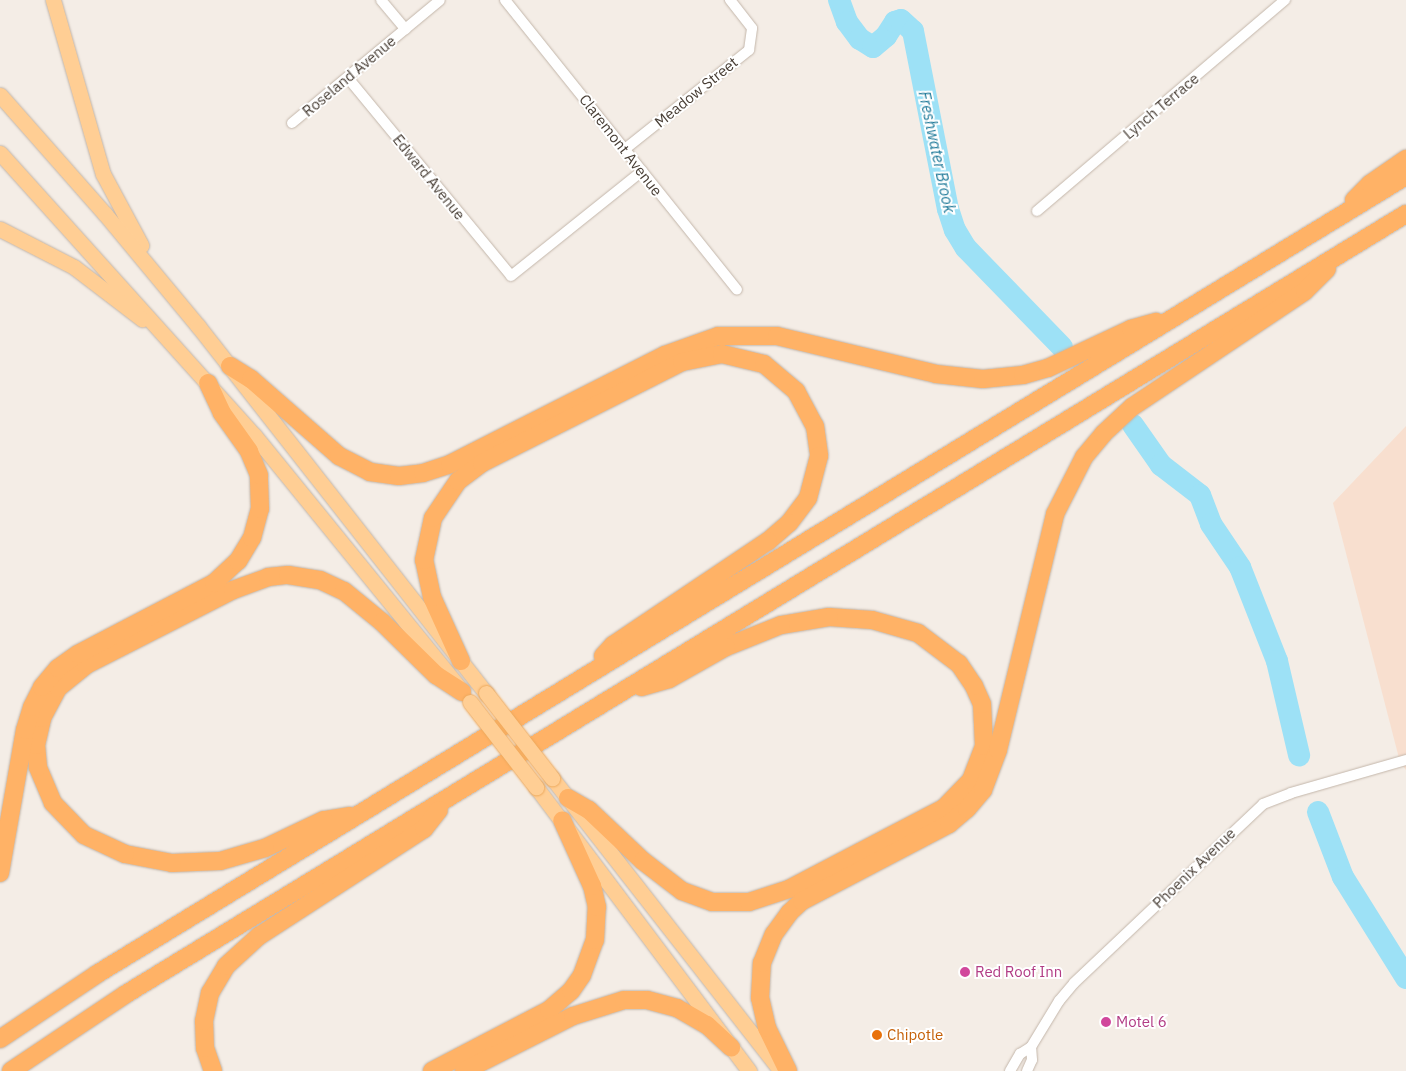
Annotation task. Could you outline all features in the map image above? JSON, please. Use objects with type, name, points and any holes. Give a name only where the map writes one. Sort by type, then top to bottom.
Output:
[{"type":"highway","points":[[1344,214],[1370,184],[1406,159]]},
{"type":"highway","points":[[0,1040],[97,974],[1406,176]]},
{"type":"highway","points":[[11,1071],[126,994],[1406,214]]},
{"type":"highway","points":[[788,1071],[767,1028],[760,998],[762,963],[774,934],[788,913],[802,900],[949,824],[967,809],[982,790],[998,750],[1055,514],[1084,457],[1123,414],[1305,291],[1336,256]]},
{"type":"highway","points":[[230,366],[250,379],[339,456],[370,472],[400,476],[423,473],[455,462],[665,355],[718,336],[777,336],[936,374],[983,379],[1011,377],[1048,368],[1131,329],[1169,321]]},
{"type":"highway","points":[[461,661],[432,597],[424,560],[433,518],[458,481],[482,463],[690,359],[729,354],[771,368],[800,396],[817,434],[816,476],[804,504],[768,540],[613,645],[588,674]]},
{"type":"highway","points":[[0,873],[24,730],[32,706],[42,686],[58,668],[78,654],[214,583],[238,561],[252,538],[260,509],[259,475],[249,451],[222,413],[208,383]]},
{"type":"highway","points":[[356,816],[324,820],[265,848],[220,861],[163,862],[124,854],[84,835],[52,803],[38,767],[36,745],[42,718],[58,688],[86,665],[233,590],[279,575],[310,577],[344,591],[382,622],[436,675],[466,697]]},
{"type":"highway","points":[[568,798],[590,810],[643,862],[682,891],[712,902],[749,902],[789,890],[939,812],[967,785],[984,746],[982,704],[974,686],[959,664],[918,634],[872,620],[829,617],[781,625],[732,644],[663,681],[626,690]]},
{"type":"highway","points":[[213,1071],[205,1048],[204,1021],[210,993],[226,966],[259,936],[424,829],[448,799]]},
{"type":"highway","points":[[432,1071],[549,1010],[571,991],[582,975],[594,940],[596,900],[562,820]]},
{"type":"highway","points":[[464,1071],[578,1013],[624,1000],[647,1000],[677,1008],[707,1025],[731,1047]]},
{"type":"main road","points":[[53,0],[103,174],[155,273]]},
{"type":"main road","points":[[0,95],[155,273],[230,366],[781,1071]]},
{"type":"main road","points":[[0,153],[161,330],[323,517],[562,820],[749,1071]]},
{"type":"main road","points":[[0,229],[68,263],[134,314],[161,330]]},
{"type":"street","points":[[381,0],[405,29],[440,0]]},
{"type":"street","name":"Claremont Avenue","points":[[505,0],[737,290]]},
{"type":"street","name":"Meadow Street","points":[[625,149],[750,50],[752,28],[730,0]]},
{"type":"street","name":"Lynch Terrace","points":[[1037,211],[1285,0]]},
{"type":"street","name":"Roseland Avenue","points":[[292,123],[405,29]]},
{"type":"street","name":"Edward Avenue","points":[[348,78],[511,276],[642,171]]},
{"type":"street","name":"Phoenix Avenue","points":[[1010,1071],[1020,1054],[1031,1047],[1059,1001],[1074,983],[1263,804],[1291,793],[1406,760]]},
{"type":"street","name":"Phoenix Avenue","points":[[1027,1071],[1032,1060],[1031,1047]]},
{"type":"shaded area","points":[[1406,426],[1406,770],[1400,762],[1333,503]]},
{"type":"waterway","name":"Freshwater Brook","points":[[839,0],[847,22],[860,39],[873,47],[886,36],[895,22],[901,20],[913,31],[948,209],[955,230],[966,248],[1062,347]]},
{"type":"waterway","name":"Freshwater Brook","points":[[1133,425],[1161,465],[1200,495],[1211,524],[1240,567],[1277,661],[1299,755]]},
{"type":"waterway","name":"Freshwater Brook","points":[[1318,812],[1343,877],[1406,978]]},
{"type":"place","name":"Red Roof Inn","points":[[965,972]]},
{"type":"place","name":"Motel 6","points":[[1106,1022]]},
{"type":"place","name":"Chipotle","points":[[877,1035]]}]
